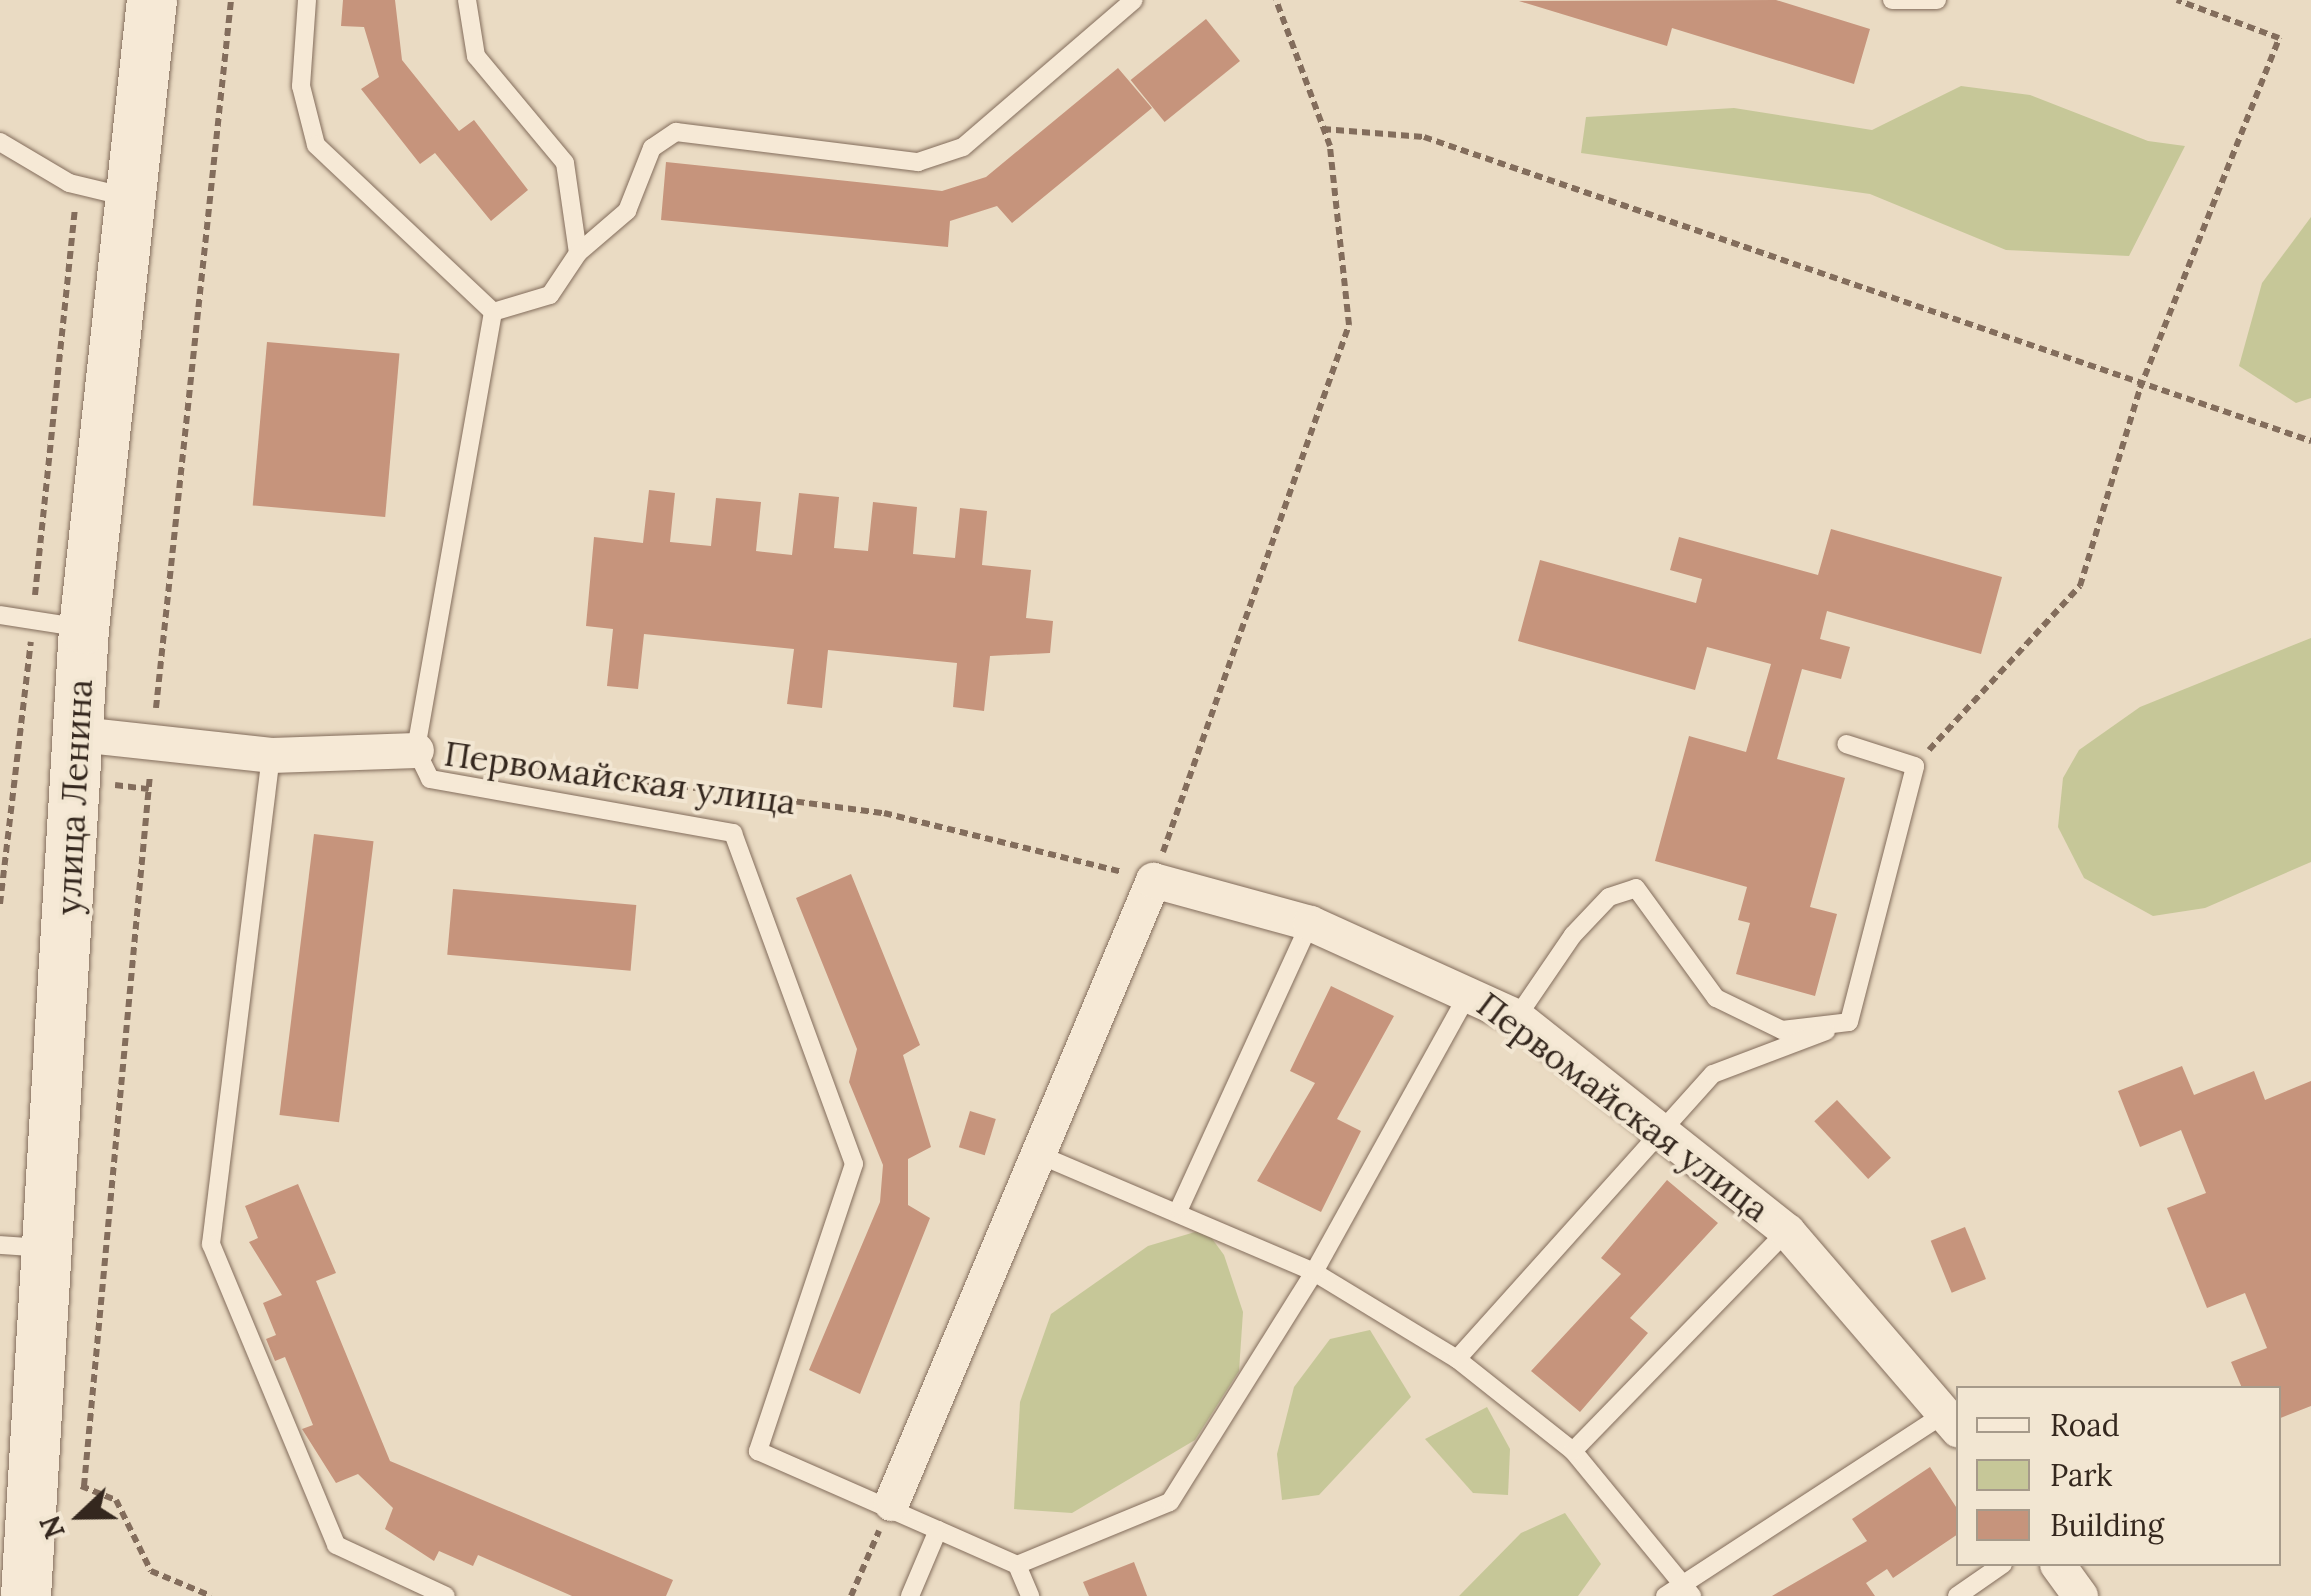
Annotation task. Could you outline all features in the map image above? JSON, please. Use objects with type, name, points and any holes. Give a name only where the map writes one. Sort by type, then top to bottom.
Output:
[{"type":"street","name":"улица Ленина","points":[[26,1596],[24,1246],[78,734],[84,628],[152,0]]},
{"type":"street","name":"Первомайская улица","points":[[78,734],[271,754],[416,750]]},
{"type":"street","name":"Первомайская улица","points":[[1153,880],[1310,923],[1470,990],[1517,1017],[1787,1231],[1952,1421]]},
{"type":"street","points":[[891,1503],[1153,880]]},
{"type":"street","points":[[2058,1566],[2080,1596]]},
{"type":"lane","points":[[307,0],[300,86],[316,145],[494,312]]},
{"type":"lane","points":[[467,0],[476,56],[565,163],[578,253]]},
{"type":"lane","points":[[494,312],[550,295],[578,253],[627,211],[652,148],[676,132],[918,162],[963,147],[1134,0]]},
{"type":"lane","points":[[1892,0],[1937,0]]},
{"type":"lane","points":[[0,142],[78,185],[129,197]]},
{"type":"lane","points":[[494,312],[416,750],[430,779],[732,833],[854,1164],[758,1451],[891,1503],[938,1530],[1017,1564],[1030,1596]]},
{"type":"lane","points":[[0,615],[84,628]]},
{"type":"lane","points":[[1846,744],[1914,766],[1849,1022]]},
{"type":"lane","points":[[271,754],[211,1244],[336,1545],[446,1596]]},
{"type":"lane","points":[[1517,1017],[1573,935],[1609,898],[1636,888],[1716,998],[1782,1030],[1849,1022]]},
{"type":"lane","points":[[1179,1209],[1310,923]]},
{"type":"lane","points":[[1017,1564],[1170,1502],[1314,1272],[1470,990]]},
{"type":"lane","points":[[1457,1360],[1658,1126],[1713,1074],[1849,1022]]},
{"type":"lane","points":[[1040,1155],[1179,1209],[1314,1272],[1457,1360],[1572,1451],[1687,1590]]},
{"type":"lane","points":[[1572,1451],[1787,1231]]},
{"type":"lane","points":[[1665,1596],[1687,1590],[1952,1421]]},
{"type":"lane","points":[[910,1596],[938,1530]]},
{"type":"lane","points":[[1957,1596],[2000,1566]]},
{"type":"path","points":[[1153,880],[1349,325],[1322,128],[1276,0]]},
{"type":"path","points":[[1914,766],[2080,586],[2140,388],[2280,38],[2177,0]]},
{"type":"path","points":[[1322,128],[1424,137],[2140,388],[2311,441]]},
{"type":"path","points":[[0,904],[78,185]]},
{"type":"path","name":"Первомайская улица","points":[[494,761],[884,814],[1153,880]]},
{"type":"path","points":[[84,1486],[116,1500],[151,1571],[198,1594],[211,1596]]},
{"type":"path","points":[[851,1596],[891,1503]]},
{"type":"green space","points":[[1961,86],[2030,95],[2148,141],[2185,146],[2129,256],[2006,250],[1870,194],[1581,153],[1586,117],[1734,108],[1872,130]]},
{"type":"green space","points":[[2311,217],[2311,398],[2296,403],[2239,366],[2262,283]]},
{"type":"green space","points":[[2311,638],[2311,862],[2205,908],[2153,916],[2084,878],[2058,827],[2063,778],[2079,750],[2140,707]]},
{"type":"green space","points":[[1205,1229],[1224,1255],[1243,1312],[1239,1371],[1195,1440],[1072,1513],[1014,1509],[1020,1402],[1051,1314],[1148,1246]]},
{"type":"green space","points":[[1370,1330],[1411,1397],[1319,1495],[1282,1500],[1277,1454],[1294,1387],[1330,1339]]},
{"type":"green space","points":[[1487,1407],[1510,1449],[1508,1495],[1473,1493],[1425,1439]]},
{"type":"green space","points":[[1565,1513],[1601,1564],[1578,1596],[1459,1596],[1521,1533]]},
{"type":"building","points":[[343,0],[395,0],[402,60],[459,131],[474,120],[528,190],[491,221],[435,153],[420,164],[361,89],[379,77],[364,27],[341,26]]},
{"type":"building","points":[[1776,0],[1870,29],[1854,84],[1672,28],[1667,46],[1519,1]]},
{"type":"building","points":[[1206,19],[1240,61],[1165,122],[1131,80]]},
{"type":"building","points":[[1118,68],[1152,108],[1012,223],[997,206],[950,221],[948,247],[661,220],[666,162],[942,191],[986,177]]},
{"type":"building","points":[[267,342],[399,354],[385,517],[253,505]]},
{"type":"building","points":[[649,490],[675,493],[670,542],[711,546],[716,498],[761,502],[756,551],[792,555],[799,493],[839,497],[834,548],[868,551],[873,502],[917,507],[913,554],[955,558],[960,508],[987,511],[982,565],[1031,570],[1026,618],[1053,621],[1050,653],[990,656],[984,711],[953,707],[957,663],[828,650],[822,708],[787,704],[794,649],[644,634],[638,689],[607,686],[613,629],[586,626],[594,537],[643,543]]},
{"type":"building","points":[[1831,529],[2002,577],[1981,654],[1827,611],[1820,639],[1850,647],[1841,679],[1802,669],[1777,759],[1845,778],[1810,907],[1837,914],[1815,996],[1736,974],[1750,923],[1738,920],[1747,887],[1655,861],[1689,736],[1746,752],[1771,664],[1707,647],[1695,690],[1518,641],[1540,560],[1696,603],[1702,579],[1670,570],[1679,537],[1818,575]]},
{"type":"building","points":[[314,834],[374,841],[339,1122],[280,1115]]},
{"type":"building","points":[[851,874],[920,1045],[903,1055],[931,1147],[908,1159],[908,1205],[930,1218],[860,1394],[809,1370],[880,1202],[883,1165],[849,1082],[857,1049],[796,898]]},
{"type":"building","points":[[453,889],[636,905],[631,971],[447,955]]},
{"type":"building","points":[[1331,986],[1394,1016],[1337,1119],[1361,1131],[1321,1212],[1257,1181],[1315,1083],[1290,1071]]},
{"type":"building","points":[[2182,1066],[2194,1095],[2254,1071],[2265,1100],[2311,1081],[2311,1406],[2281,1418],[2281,1386],[2241,1386],[2231,1362],[2267,1348],[2245,1293],[2207,1308],[2167,1208],[2206,1193],[2181,1130],[2140,1147],[2118,1091]]},
{"type":"building","points":[[1837,1100],[1891,1158],[1868,1179],[1814,1121]]},
{"type":"building","points":[[970,1111],[996,1119],[985,1155],[959,1147]]},
{"type":"building","points":[[1667,1180],[1718,1223],[1630,1318],[1648,1333],[1580,1412],[1531,1371],[1621,1274],[1601,1258]]},
{"type":"building","points":[[298,1184],[336,1273],[316,1281],[390,1461],[673,1580],[666,1596],[572,1596],[478,1555],[473,1566],[439,1551],[434,1561],[385,1529],[393,1508],[358,1474],[336,1483],[302,1429],[313,1425],[285,1357],[275,1361],[266,1339],[276,1335],[263,1303],[282,1295],[249,1242],[258,1238],[245,1206]]},
{"type":"building","points":[[1965,1227],[1986,1279],[1952,1293],[1931,1241]]},
{"type":"building","points":[[1930,1467],[1956,1507],[1956,1535],[1893,1578],[1887,1569],[1866,1583],[1875,1596],[1772,1596],[1867,1541],[1852,1519]]},
{"type":"building","points":[[1134,1562],[1147,1596],[1089,1596],[1083,1582]]}]
